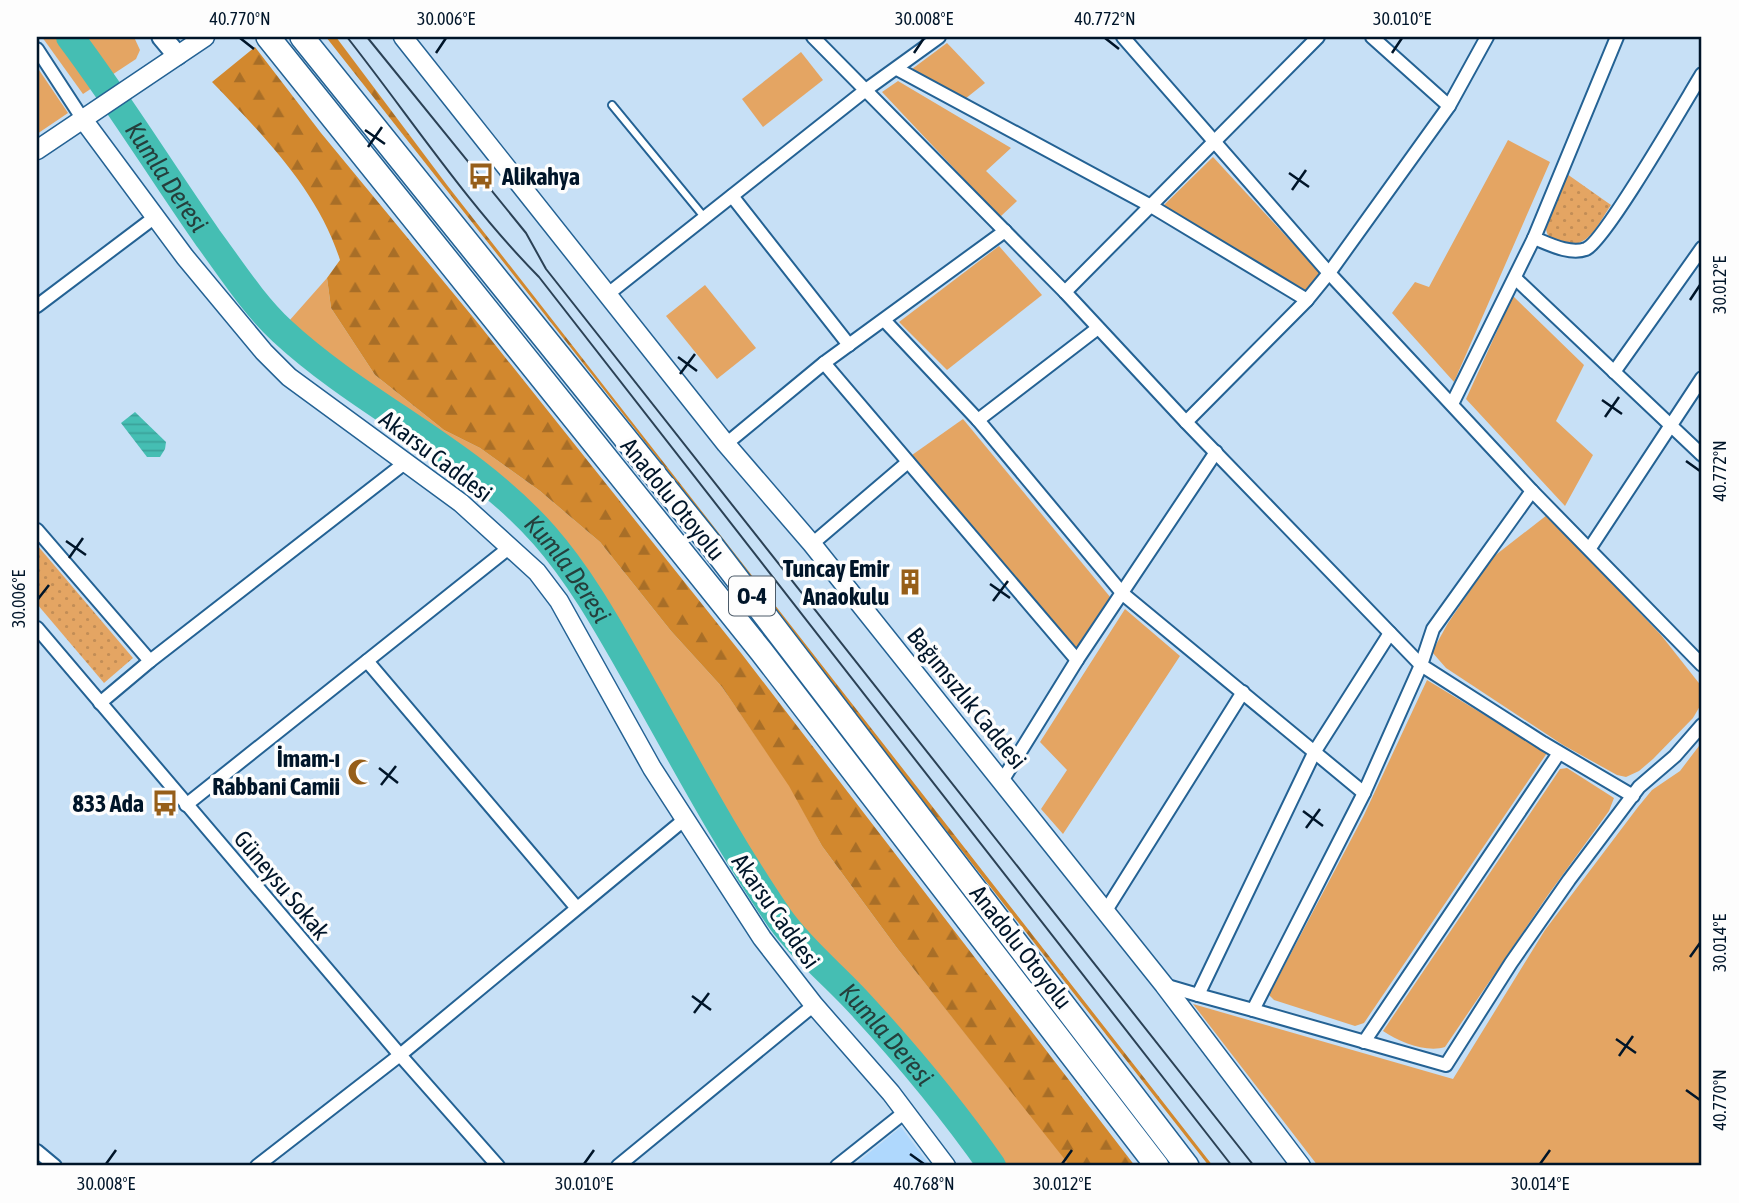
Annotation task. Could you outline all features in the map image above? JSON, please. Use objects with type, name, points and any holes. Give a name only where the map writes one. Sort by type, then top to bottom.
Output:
[{"type":"highway","name":"Anadolu Otoyolu","points":[[302,37],[720,556],[1187,1166]]},
{"type":"highway","name":"Anadolu Otoyolu","points":[[271,40],[761,651],[1157,1166]]},
{"type":"main road","points":[[162,37],[177,55]]},
{"type":"main road","points":[[37,150],[205,37]]},
{"type":"main road","name":"Bağımsızlık Caddesi","points":[[403,37],[726,444],[812,544],[1002,781],[1164,985],[1301,1166]]},
{"type":"main road","name":"Akarsu Caddesi","points":[[90,113],[155,217],[264,352],[289,377],[461,503],[537,572],[559,601],[652,768],[762,939],[905,1112],[946,1166]]},
{"type":"street","points":[[813,37],[1065,292],[1186,422],[1421,665],[1559,753],[1633,796]]},
{"type":"street","points":[[608,293],[867,89],[939,37]]},
{"type":"street","points":[[1065,292],[1318,37]]},
{"type":"street","points":[[1372,37],[1449,106]]},
{"type":"street","points":[[1186,422],[1307,300],[1329,273],[1449,106],[1487,37]]},
{"type":"street","points":[[1452,404],[1534,238],[1617,37]]},
{"type":"street","points":[[1127,38],[1213,142],[1329,273],[1532,491],[1702,665]]},
{"type":"street","name":"Akarsu Caddesi","points":[[37,49],[90,113]]},
{"type":"street","points":[[897,69],[1152,206],[1307,300]]},
{"type":"street","points":[[1534,238],[1574,250],[1591,246],[1619,208],[1702,74]]},
{"type":"street","points":[[732,196],[849,345]]},
{"type":"street","points":[[37,306],[155,217]]},
{"type":"street","points":[[726,444],[824,363],[1004,231]]},
{"type":"street","points":[[1614,372],[1702,248]]},
{"type":"street","points":[[1515,278],[1702,455]]},
{"type":"street","points":[[884,320],[978,420],[1123,594],[1364,793]]},
{"type":"street","points":[[978,420],[1098,328]]},
{"type":"street","points":[[824,363],[1077,660]]},
{"type":"street","points":[[1590,548],[1702,377]]},
{"type":"street","points":[[1002,781],[1077,660],[1216,452]]},
{"type":"street","points":[[100,703],[406,462]]},
{"type":"street","points":[[812,544],[908,462]]},
{"type":"street","points":[[1254,1010],[1364,793],[1421,665],[1433,629],[1532,491]]},
{"type":"street","points":[[37,530],[150,661]]},
{"type":"street","points":[[186,805],[510,547]]},
{"type":"street","name":"Güneysu Sokak","points":[[37,628],[400,1055],[498,1166]]},
{"type":"street","points":[[1198,995],[1235,923],[1315,751],[1390,634]]},
{"type":"street","points":[[367,661],[576,907]]},
{"type":"street","points":[[1105,912],[1243,692]]},
{"type":"street","points":[[1164,985],[1446,1065],[1511,963],[1639,787],[1675,756],[1702,725]]},
{"type":"street","points":[[1364,1042],[1559,753]]},
{"type":"street","points":[[257,1166],[400,1055],[685,819]]},
{"type":"street","points":[[618,1166],[814,1005]]},
{"type":"street","points":[[837,1166],[905,1112]]},
{"type":"street","points":[[37,1151],[55,1166]]},
{"type":"lane","points":[[612,105],[705,218]]},
{"type":"shaded area","points":[[42,37],[134,37],[140,50],[136,59],[83,94]]},
{"type":"shaded area","points":[[947,43],[985,83],[965,99],[912,69]]},
{"type":"shaded area","points":[[801,52],[823,80],[763,127],[742,99]]},
{"type":"shaded area","points":[[37,67],[68,113],[37,134]]},
{"type":"shaded area","points":[[898,81],[1011,148],[986,171],[1017,201],[1000,217],[882,92]]},
{"type":"shaded area","points":[[1508,140],[1550,162],[1454,382],[1392,313],[1415,282],[1429,287]]},
{"type":"shaded area","points":[[1213,157],[1321,274],[1304,291],[1163,206]]},
{"type":"shaded area","points":[[1567,174],[1611,205],[1585,240],[1570,244],[1553,240],[1546,229]]},
{"type":"shaded area","points":[[999,246],[1042,295],[947,370],[899,322]]},
{"type":"shaded area","points":[[327,278],[331,308],[375,375],[444,430],[480,448],[540,491],[600,542],[671,631],[722,687],[790,786],[822,846],[897,948],[1071,1166],[1004,1166],[891,1028],[782,909],[579,565],[548,525],[485,466],[313,346],[289,321]]},
{"type":"shaded area","points":[[705,285],[756,348],[717,379],[666,316]]},
{"type":"shaded area","points":[[1513,296],[1584,365],[1556,421],[1593,455],[1565,506],[1466,399]]},
{"type":"shaded area","points":[[135,412],[166,442],[160,457],[147,457],[121,423]]},
{"type":"shaded area","points":[[963,419],[1111,598],[1075,651],[912,455]]},
{"type":"shaded area","points":[[1547,515],[1661,635],[1702,687],[1700,706],[1693,718],[1653,759],[1639,771],[1626,777],[1617,775],[1563,745],[1446,668],[1432,652],[1448,623],[1493,557]]},
{"type":"shaded area","points":[[37,545],[133,658],[104,683],[37,604]]},
{"type":"shaded area","points":[[1125,609],[1180,656],[1063,834],[1041,809],[1067,770],[1040,742]]},
{"type":"shaded area","points":[[1427,680],[1547,753],[1364,1023],[1355,1026],[1274,1000],[1269,995],[1364,815]]},
{"type":"shaded area","points":[[1702,742],[1702,1166],[1318,1166],[1193,1004],[1453,1079],[1545,930],[1652,790],[1680,771]]},
{"type":"shaded area","points":[[1567,768],[1614,798],[1609,811],[1548,895],[1445,1047],[1430,1049],[1413,1045],[1383,1031],[1560,769]]},
{"type":"shaded area","points":[[901,1127],[930,1166],[853,1166]]},
{"type":"green space","points":[[326,37],[336,37],[447,185],[1213,1166],[1209,1166],[808,654],[712,527]]},
{"type":"green space","points":[[255,47],[321,133],[477,322],[741,653],[1135,1166],[1070,1166],[897,948],[822,846],[789,786],[722,687],[671,631],[600,542],[540,491],[480,448],[444,430],[375,375],[331,308],[327,278],[340,260],[318,210],[269,143],[212,82]]},
{"type":"waterway","name":"Kumla Deresi","points":[[70,37],[208,238],[271,321],[347,383],[483,478],[515,505],[544,535],[582,585],[605,622],[724,830],[780,919],[913,1063],[992,1166]]},
{"type":"tram line","points":[[347,37],[463,190],[539,277],[1232,1166]]},
{"type":"tram line","points":[[367,37],[526,233],[546,269],[1254,1166]]},
{"type":"place","name":"Alikahya","points":[[481,176]]},
{"type":"place","name":"Tuncay Emir Anaokulu","points":[[910,582]]},
{"type":"place","name":"İmam-ı Rabbani Camii","points":[[361,772]]},
{"type":"place","name":"833 Ada","points":[[165,803]]}]
